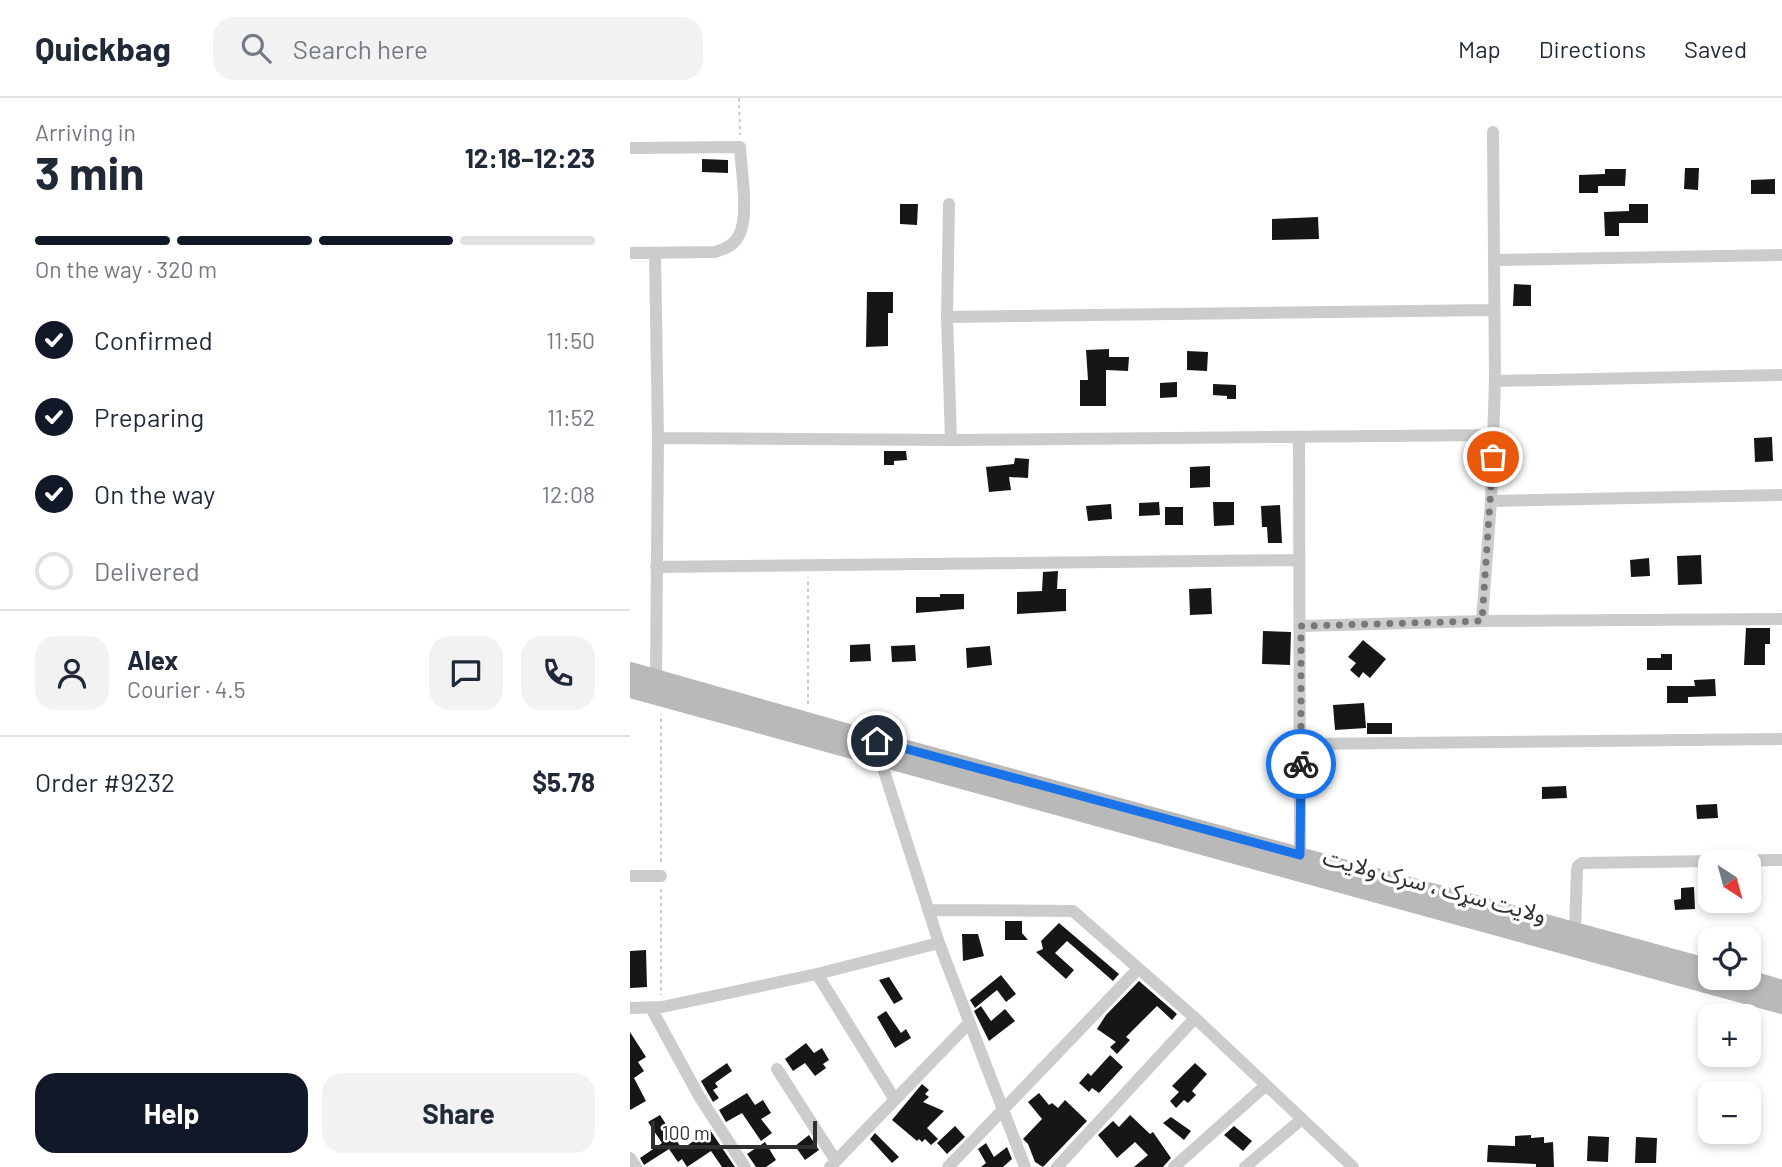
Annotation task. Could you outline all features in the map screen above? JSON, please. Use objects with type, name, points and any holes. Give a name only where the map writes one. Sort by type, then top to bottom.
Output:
[{"type":"main road","name":"ولایت سړک ، سرک ولایت","points":[[630,671],[808,720],[878,749],[1782,1004]]},
{"type":"main road","name":"ولایت سړک ، سرک ولایت","points":[[630,689],[1300,855],[1698,965]]},
{"type":"main road","points":[[1761,983],[1782,989]]},
{"type":"street","points":[[1482,621],[1491,501],[1495,380],[1493,132]]},
{"type":"street","points":[[630,148],[740,147],[744,213],[740,235],[733,244],[715,252],[630,253]]},
{"type":"street","points":[[949,204],[947,317],[951,440]]},
{"type":"street","points":[[655,253],[658,438],[656,678]]},
{"type":"street","points":[[1495,260],[1782,255]]},
{"type":"street","points":[[947,317],[1494,310]]},
{"type":"street","points":[[1495,380],[1782,375]]},
{"type":"street","points":[[658,438],[951,440],[1493,435]]},
{"type":"street","points":[[1299,438],[1300,855]]},
{"type":"street","points":[[1491,501],[1782,495]]},
{"type":"street","points":[[656,567],[1298,560]]},
{"type":"street","points":[[1301,626],[1482,621],[1782,619]]},
{"type":"street","points":[[1301,744],[1782,739]]},
{"type":"street","points":[[878,749],[939,943],[1002,1113],[1025,1167]]},
{"type":"street","points":[[1575,930],[1577,870],[1582,863],[1782,860]]},
{"type":"street","points":[[630,876],[660,876]]},
{"type":"street","points":[[928,910],[1073,911],[1195,1018],[1353,1167]]},
{"type":"street","points":[[630,1008],[656,1008],[817,974],[939,943]]},
{"type":"street","points":[[948,1167],[1138,969]]},
{"type":"street","points":[[817,974],[895,1100]]},
{"type":"street","points":[[656,1008],[699,1096],[745,1167]]},
{"type":"street","points":[[1057,1167],[1195,1018]]},
{"type":"street","points":[[777,1069],[833,1164],[970,1023]]},
{"type":"street","points":[[1174,1167],[1265,1086]]},
{"type":"street","points":[[1245,1167],[1301,1119]]},
{"type":"street","points":[[630,1158],[636,1167]]},
{"type":"path","points":[[739,98],[740,147]]},
{"type":"path","points":[[808,567],[808,720]]},
{"type":"path","points":[[656,1008],[661,698]]},
{"type":"building","points":[[702,159],[728,160],[728,173],[702,172]]},
{"type":"building","points":[[1685,168],[1699,168],[1698,190],[1684,189]]},
{"type":"building","points":[[1605,169],[1626,169],[1625,186],[1598,186],[1598,193],[1579,193],[1579,175],[1605,174]]},
{"type":"building","points":[[1775,179],[1775,194],[1751,194],[1751,180]]},
{"type":"building","points":[[900,204],[918,204],[917,225],[900,224]]},
{"type":"building","points":[[1629,204],[1648,204],[1648,223],[1619,223],[1619,236],[1605,236],[1604,212],[1629,211]]},
{"type":"building","points":[[1318,217],[1319,239],[1272,240],[1272,219]]},
{"type":"building","points":[[1514,284],[1531,285],[1531,306],[1513,306]]},
{"type":"building","points":[[867,292],[893,292],[893,313],[888,313],[888,346],[866,347]]},
{"type":"building","points":[[1109,349],[1109,357],[1129,357],[1128,371],[1106,370],[1106,406],[1080,406],[1080,380],[1088,380],[1086,350]]},
{"type":"building","points":[[1187,351],[1208,352],[1207,371],[1187,370]]},
{"type":"building","points":[[1177,382],[1177,397],[1160,398],[1160,383]]},
{"type":"building","points":[[1213,384],[1236,385],[1236,399],[1213,395]]},
{"type":"building","points":[[1772,437],[1773,461],[1755,462],[1754,438]]},
{"type":"building","points":[[884,451],[906,451],[907,460],[894,461],[894,465],[884,465]]},
{"type":"building","points":[[1015,458],[1029,459],[1028,478],[1009,477],[1011,490],[989,492],[986,467],[1014,464]]},
{"type":"building","points":[[1210,466],[1210,487],[1190,488],[1190,467]]},
{"type":"building","points":[[1159,502],[1160,515],[1139,516],[1139,503]]},
{"type":"building","points":[[1213,502],[1234,502],[1234,525],[1214,526]]},
{"type":"building","points":[[1111,504],[1112,519],[1088,521],[1086,506]]},
{"type":"building","points":[[1280,505],[1282,543],[1268,543],[1267,527],[1262,527],[1261,506]]},
{"type":"building","points":[[1165,507],[1183,507],[1183,525],[1165,525]]},
{"type":"building","points":[[1701,555],[1702,584],[1678,585],[1677,556]]},
{"type":"building","points":[[1649,558],[1650,576],[1631,577],[1630,560]]},
{"type":"building","points":[[1058,571],[1057,589],[1066,589],[1066,611],[1017,614],[1017,592],[1042,591],[1043,572]]},
{"type":"building","points":[[1211,588],[1212,614],[1190,615],[1189,589]]},
{"type":"building","points":[[940,594],[964,594],[964,609],[916,613],[916,597],[940,597]]},
{"type":"building","points":[[1746,628],[1770,628],[1770,644],[1765,644],[1765,665],[1744,665]]},
{"type":"building","points":[[1263,631],[1291,632],[1290,665],[1262,664]]},
{"type":"building","points":[[1363,640],[1386,659],[1370,678],[1363,672],[1359,678],[1350,670],[1356,663],[1348,657]]},
{"type":"building","points":[[870,644],[871,661],[850,662],[850,645]]},
{"type":"building","points":[[915,645],[916,661],[892,662],[891,646]]},
{"type":"building","points":[[990,646],[992,665],[967,668],[966,648]]},
{"type":"building","points":[[1661,654],[1672,654],[1672,670],[1647,670],[1647,658],[1661,658]]},
{"type":"building","points":[[1715,679],[1716,696],[1688,697],[1688,703],[1667,703],[1667,686],[1695,686],[1694,680]]},
{"type":"building","points":[[1364,703],[1366,728],[1335,730],[1333,705]]},
{"type":"building","points":[[1367,723],[1392,723],[1392,734],[1367,734]]},
{"type":"building","points":[[1566,786],[1567,798],[1542,799],[1542,787]]},
{"type":"building","points":[[1717,804],[1718,818],[1697,819],[1696,805]]},
{"type":"building","points":[[1694,887],[1695,909],[1675,910],[1674,900],[1681,899],[1681,888]]},
{"type":"building","points":[[1005,921],[1022,921],[1022,933],[1028,940],[1005,940]]},
{"type":"building","points":[[1059,923],[1119,974],[1113,981],[1067,941],[1055,953],[1074,970],[1066,979],[1036,952],[1043,949],[1041,941]]},
{"type":"building","points":[[962,934],[978,934],[984,956],[963,961]]},
{"type":"building","points":[[646,950],[647,987],[630,988],[630,951]]},
{"type":"building","points":[[1001,975],[1016,994],[1006,1002],[997,990],[975,1008],[970,1000]]},
{"type":"building","points":[[889,977],[903,999],[894,1004],[879,980]]},
{"type":"building","points":[[1139,981],[1177,1014],[1172,1020],[1157,1006],[1126,1037],[1130,1040],[1117,1054],[1110,1047],[1116,1042],[1097,1029],[1106,1015]]},
{"type":"building","points":[[981,1006],[991,1021],[1005,1009],[1015,1021],[989,1041],[974,1011]]},
{"type":"building","points":[[886,1011],[901,1033],[906,1029],[911,1038],[895,1048],[877,1017]]},
{"type":"building","points":[[630,1032],[646,1057],[638,1062],[644,1071],[634,1078],[646,1101],[630,1110]]},
{"type":"building","points":[[806,1043],[814,1053],[822,1048],[829,1060],[823,1064],[826,1068],[815,1076],[805,1063],[793,1071],[785,1059]]},
{"type":"building","points":[[1110,1055],[1123,1067],[1099,1093],[1092,1088],[1089,1092],[1079,1083],[1088,1073],[1091,1076]]},
{"type":"building","points":[[727,1063],[732,1071],[715,1083],[718,1087],[713,1090],[719,1098],[713,1102],[701,1081]]},
{"type":"building","points":[[1195,1063],[1207,1074],[1192,1091],[1196,1095],[1188,1103],[1184,1100],[1176,1108],[1170,1101],[1179,1092],[1172,1086]]},
{"type":"building","points":[[922,1084],[929,1090],[925,1094],[929,1097],[923,1102],[944,1111],[927,1128],[938,1139],[931,1145],[925,1139],[922,1142],[919,1139],[917,1141],[892,1120]]},
{"type":"building","points":[[747,1093],[755,1105],[763,1100],[771,1113],[761,1119],[772,1133],[761,1141],[742,1113],[726,1122],[719,1110]]},
{"type":"building","points":[[1039,1093],[1049,1105],[1052,1103],[1058,1108],[1065,1100],[1087,1121],[1043,1167],[1035,1162],[1028,1144],[1023,1139],[1042,1119],[1028,1102]]},
{"type":"building","points":[[660,1115],[682,1149],[710,1130],[735,1167],[722,1167],[711,1151],[687,1167],[682,1159],[678,1162],[669,1149],[644,1165],[640,1158],[662,1143],[648,1122]]},
{"type":"building","points":[[1130,1115],[1150,1134],[1153,1132],[1171,1158],[1163,1167],[1134,1167],[1148,1155],[1135,1142],[1117,1158],[1098,1135],[1113,1121],[1119,1127]]},
{"type":"building","points":[[1171,1117],[1191,1131],[1184,1140],[1163,1123]]},
{"type":"building","points":[[955,1126],[965,1137],[947,1154],[937,1143]]},
{"type":"building","points":[[1234,1126],[1252,1141],[1243,1151],[1224,1135]]},
{"type":"building","points":[[875,1133],[899,1157],[892,1163],[870,1139]]},
{"type":"building","points":[[809,1135],[819,1150],[805,1160],[795,1146]]},
{"type":"building","points":[[1531,1135],[1531,1138],[1544,1137],[1544,1143],[1553,1142],[1554,1167],[1487,1162],[1488,1145],[1515,1146],[1515,1136]]},
{"type":"building","points":[[1588,1136],[1609,1137],[1608,1162],[1587,1161]]},
{"type":"building","points":[[1636,1137],[1657,1138],[1656,1163],[1635,1163]]},
{"type":"building","points":[[765,1142],[776,1160],[766,1167],[756,1167],[747,1154]]},
{"type":"building","points":[[986,1143],[994,1157],[1007,1147],[1012,1159],[1003,1167],[981,1167],[986,1163],[978,1149]]},
{"type":"way so far","points":[[1301,764],[1301,626],[1482,621],[1493,457]]},
{"type":"route","points":[[877,741],[1300,855],[1301,764]]}]
